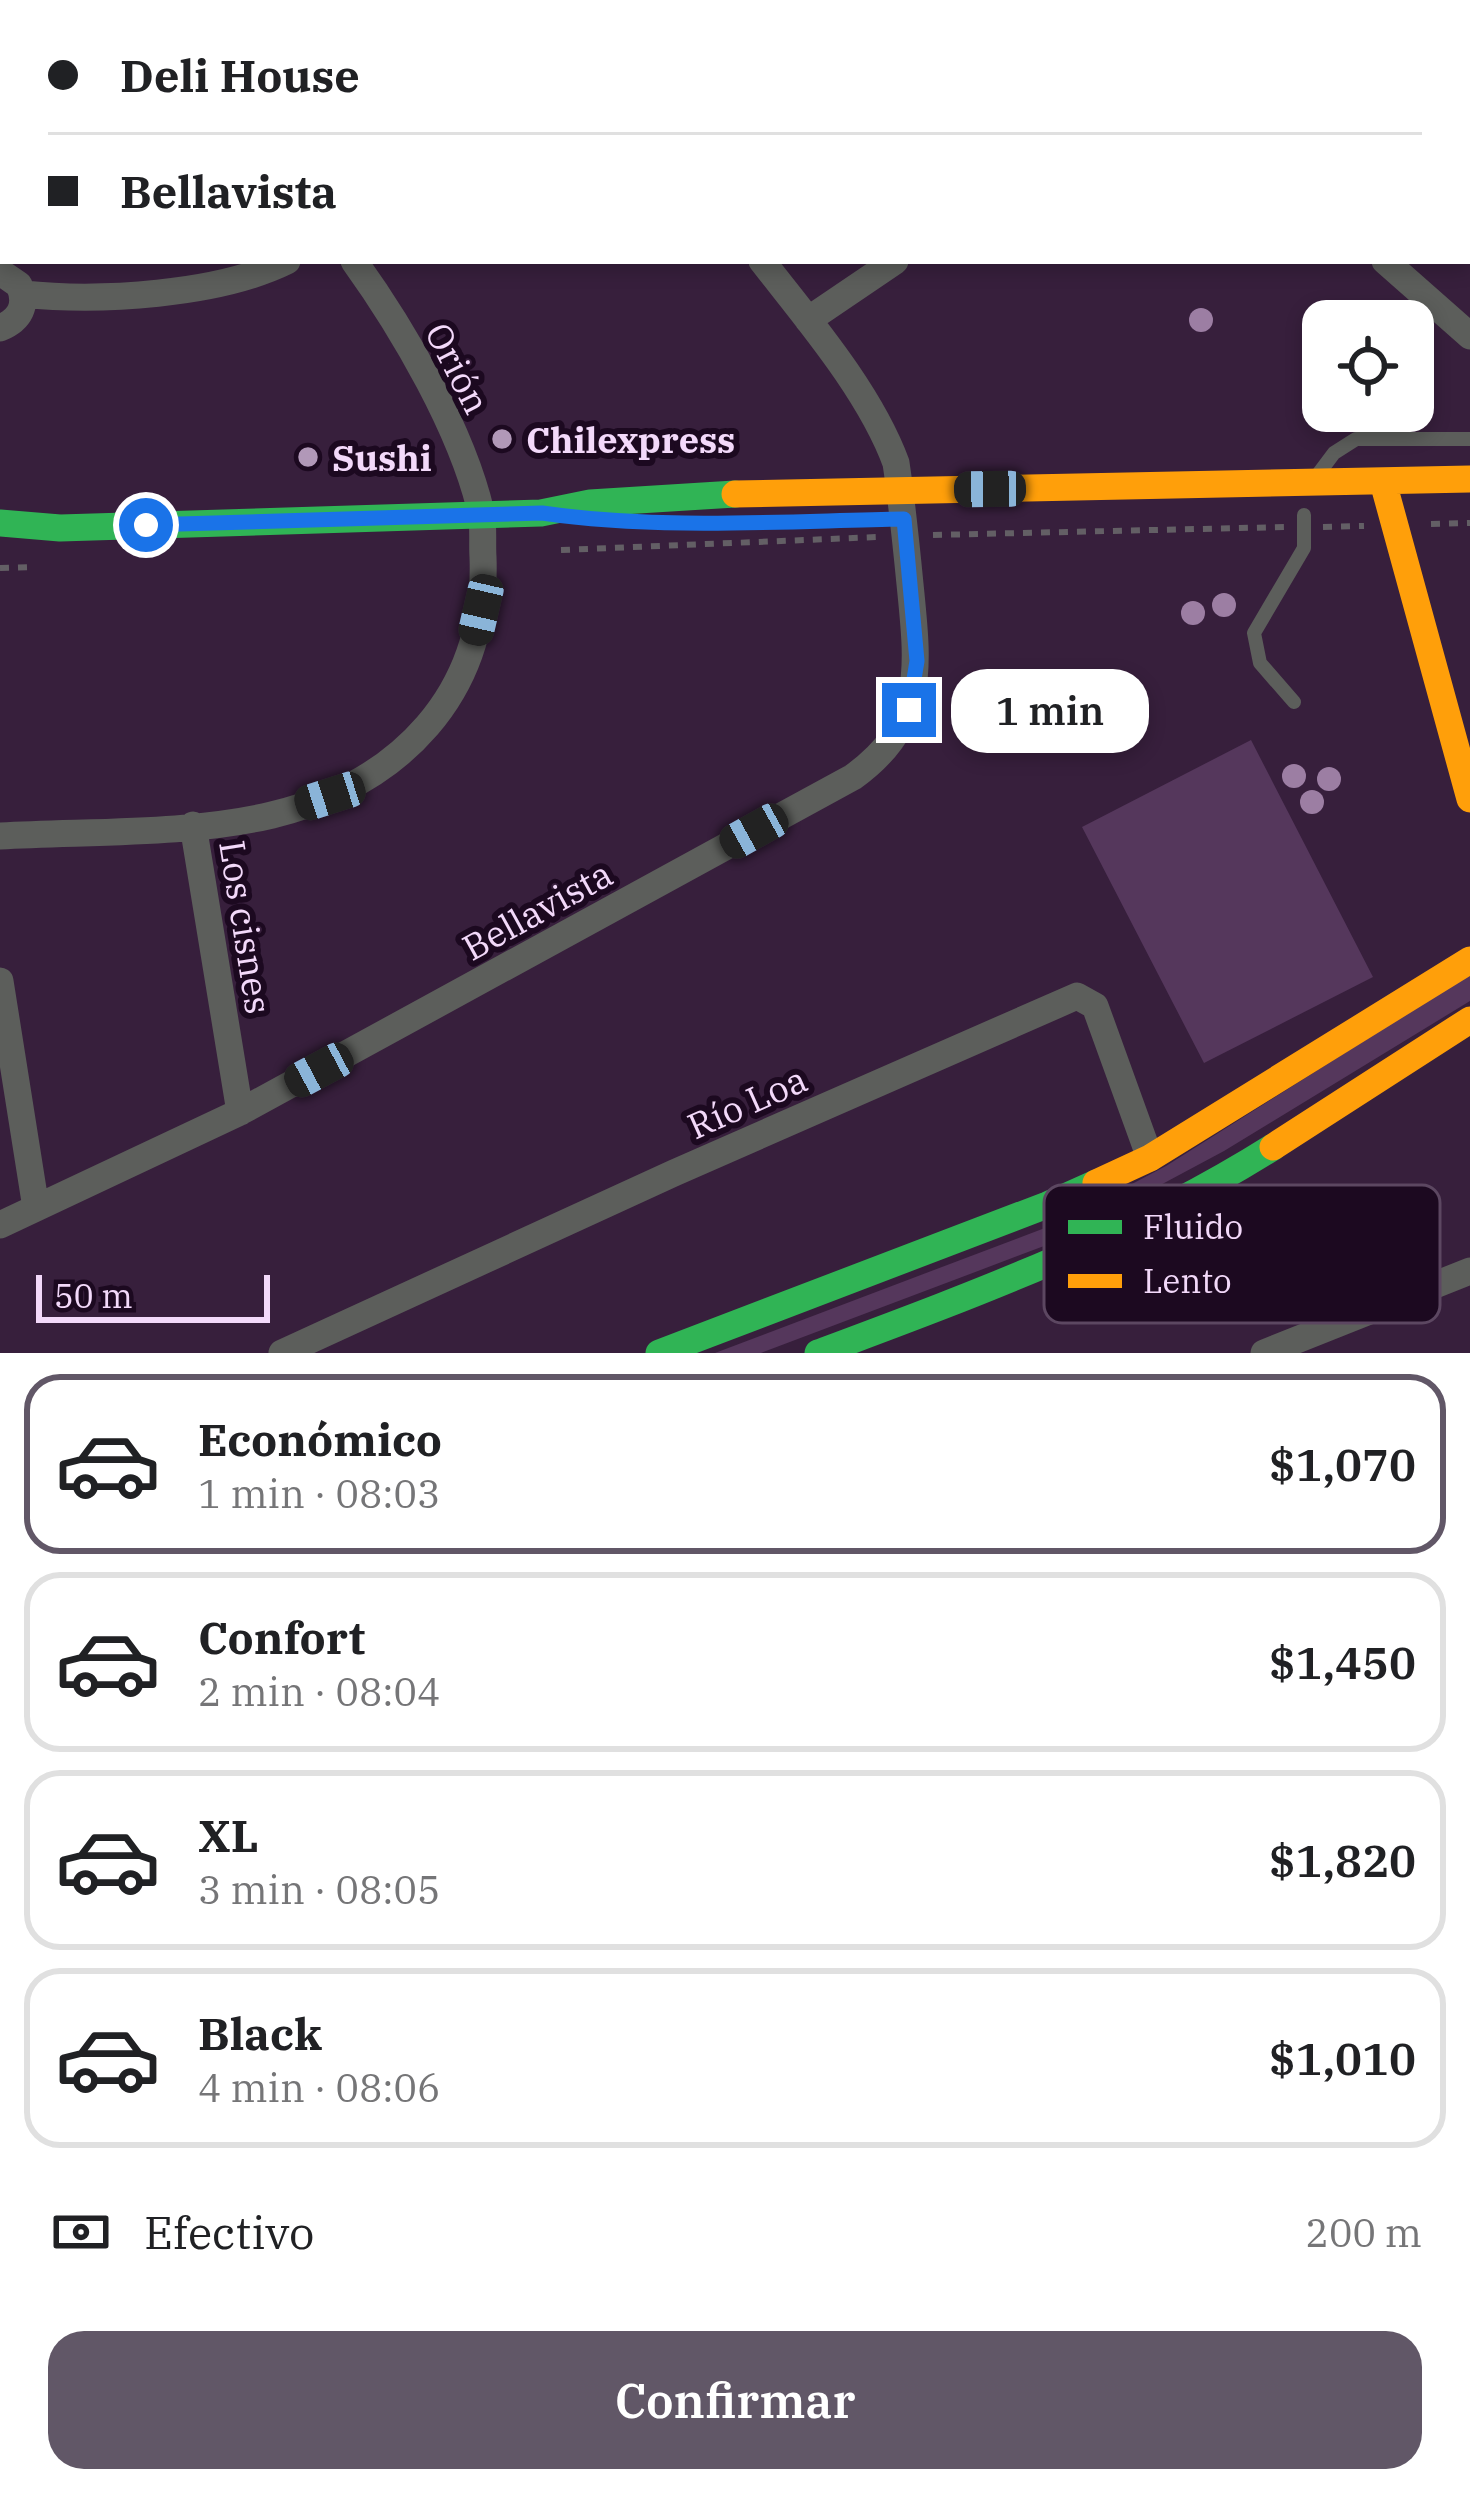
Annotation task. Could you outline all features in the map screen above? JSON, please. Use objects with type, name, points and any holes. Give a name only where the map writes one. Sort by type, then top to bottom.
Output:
[{"type":"street","points":[[23,294],[58,298],[184,288],[262,273],[280,264]]},
{"type":"street","name":"Orión","points":[[0,836],[193,825],[270,815],[330,796],[384,767],[428,726],[462,673],[473,642],[484,578],[482,514],[420,368],[356,264]]},
{"type":"street","name":"Bellavista","points":[[0,1225],[240,1112],[500,973],[870,765],[898,732],[916,686],[917,661],[904,517],[886,435],[764,264]]},
{"type":"street","points":[[808,320],[892,264]]},
{"type":"street","points":[[1388,264],[1470,336]]},
{"type":"street","points":[[0,272],[13,278],[23,294],[18,316],[0,328]]},
{"type":"street","points":[[542,513],[590,503],[718,495],[904,517],[1314,483],[1470,479]]},
{"type":"street","points":[[1383,482],[1399,516],[1470,800]]},
{"type":"street","points":[[0,524],[60,528],[542,513],[622,521],[723,522]]},
{"type":"street","points":[[1315,516],[1399,516]]},
{"type":"street","points":[[0,538],[60,528]]},
{"type":"street","name":"Los cisnes","points":[[193,825],[240,1112]]},
{"type":"street","points":[[1091,1185],[1150,1158],[1470,960]]},
{"type":"street","points":[[0,981],[36,1208]]},
{"type":"street","name":"Río Loa","points":[[282,1353],[1076,996],[1095,1006],[1150,1158]]},
{"type":"street","points":[[1205,1185],[1470,1020]]},
{"type":"street","points":[[659,1353],[1044,1206]]},
{"type":"street","points":[[818,1353],[1044,1267]]},
{"type":"street","points":[[1440,1282],[1470,1271]]},
{"type":"street","points":[[1264,1353],[1333,1323]]},
{"type":"street","points":[[1328,1325],[1336,1353]]},
{"type":"lane","points":[[1314,483],[1334,453],[1356,439],[1470,439]]},
{"type":"lane","points":[[1294,702],[1260,663],[1254,633],[1304,548],[1315,516]]},
{"type":"path","points":[[553,550],[904,517],[1399,516],[1470,523]]},
{"type":"path","points":[[0,568],[46,566]]},
{"type":"shaded area","points":[[1251,740],[1373,977],[1204,1063],[1082,827]]},
{"type":"shaded area","points":[[1470,974],[1470,1001],[1224,1151],[1160,1185],[1130,1185]]},
{"type":"shaded area","points":[[1044,1228],[1044,1246],[761,1353],[715,1353]]},
{"type":"traffic: fast","points":[[0,523],[60,528],[541,513],[590,503],[735,494]]},
{"type":"traffic: fast","points":[[1208,1185],[1273,1147]]},
{"type":"traffic: fast","points":[[1092,1185],[1096,1183]]},
{"type":"traffic: fast","points":[[659,1353],[1044,1206]]},
{"type":"traffic: fast","points":[[818,1353],[1044,1264]]},
{"type":"traffic: slow","points":[[735,494],[1470,479]]},
{"type":"traffic: slow","points":[[1383,482],[1470,799]]},
{"type":"traffic: slow","points":[[1096,1183],[1150,1158],[1470,960]]},
{"type":"traffic: slow","points":[[1273,1147],[1470,1020]]},
{"type":"place","name":"Chilexpress","points":[[502,439]]},
{"type":"place","name":"Sushi","points":[[308,457]]},
{"type":"route","points":[[146,525],[542,513],[673,523],[904,519],[917,661],[909,710]]}]
